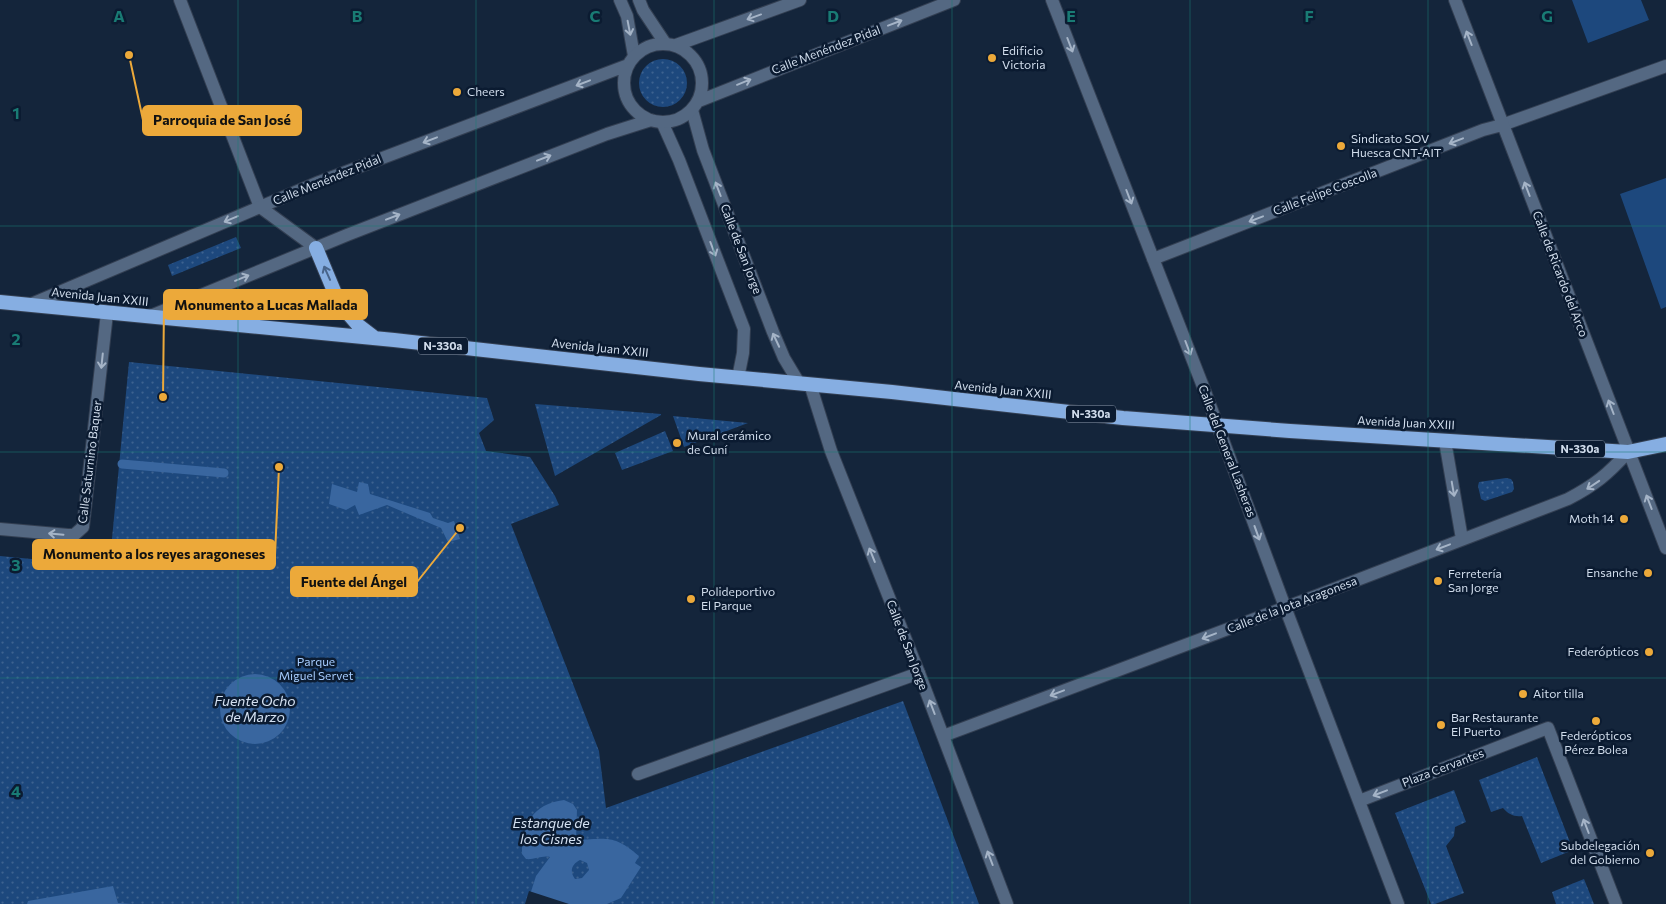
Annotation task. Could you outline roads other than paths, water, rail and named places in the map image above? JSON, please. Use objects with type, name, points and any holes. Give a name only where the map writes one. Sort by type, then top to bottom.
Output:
[{"type":"highway","points":[[316,248],[339,303],[358,325],[376,338]]},
{"type":"highway","name":"Avenida Juan XXIII","points":[[0,302],[376,338],[738,378],[1218,426],[1628,452]]},
{"type":"highway","name":"N-330a","points":[[1628,452],[1666,444]]},
{"type":"street","points":[[180,0],[260,207],[316,248]]},
{"type":"street","points":[[620,0],[627,16],[631,60]]},
{"type":"street","points":[[148,317],[316,248],[607,134],[656,121],[673,121],[684,117],[696,105],[702,90],[700,68],[686,50],[670,44],[643,10],[639,0]]},
{"type":"street","points":[[656,121],[641,115],[633,108],[627,98],[624,87],[624,76],[631,60],[644,49],[654,44],[670,44],[800,0]]},
{"type":"street","name":"Calle Menéndez Pidal","points":[[696,105],[954,0]]},
{"type":"street","name":"Calle del General Lasheras","points":[[1052,0],[1218,426],[1398,904]]},
{"type":"street","name":"Calle de Ricardo del Arco","points":[[1454,0],[1666,548]]},
{"type":"street","name":"Calle Menéndez Pidal","points":[[29,305],[319,182],[631,60]]},
{"type":"street","name":"Calle Felipe Coscolla","points":[[1153,259],[1474,134],[1666,66]]},
{"type":"street","name":"Calle de San Jorge","points":[[696,105],[703,150],[773,332],[784,358],[805,384],[919,673],[1007,904]]},
{"type":"street","name":"Calle de San Jorge","points":[[656,121],[679,160],[744,329],[743,353],[738,378]]},
{"type":"street","name":"Calle Saturnino Baquer","points":[[0,529],[74,535],[83,527],[108,313]]},
{"type":"street","points":[[1445,441],[1462,539]]},
{"type":"street","name":"Calle de la Jota Aragonesa","points":[[943,736],[1568,499],[1591,487],[1610,472],[1628,452]]},
{"type":"street","points":[[638,774],[919,673]]},
{"type":"street","name":"Plaza Cervantes","points":[[1359,801],[1548,728],[1616,904]]},
{"type":"water","points":[[359,482],[368,484],[370,494],[430,513],[433,518],[448,523],[454,521],[460,539],[448,542],[441,528],[387,505],[359,515],[355,505],[346,510],[329,504],[332,484],[357,492]]},
{"type":"water","name":"Fuente Ocho de Marzo","points":[[262,674],[275,680],[284,689],[288,695],[290,709],[288,723],[280,734],[269,742],[248,744],[241,742],[230,734],[222,723],[220,702],[222,695],[230,684],[241,676]]},
{"type":"water","name":"Estanque de los Cisnes","points":[[564,800],[573,804],[577,810],[576,840],[609,839],[623,844],[639,856],[635,863],[641,867],[621,898],[607,904],[527,904],[536,876],[550,857],[526,859],[522,854],[524,834],[527,825],[537,811],[553,802]],"holes":[[[580,860],[587,863],[589,870],[582,878],[575,879],[572,873],[573,866]]]},
{"type":"water","points":[[113,886],[118,903],[132,904],[27,904],[28,901]]},
{"type":"waterway","points":[[122,464],[224,473]]},
{"type":"place","name":"Parroquia de San José","points":[[129,55]]},
{"type":"place","name":"Edificio Victoria","points":[[992,58]]},
{"type":"place","name":"Cheers","points":[[457,92]]},
{"type":"place","name":"Sindicato SOV Huesca CNT-AIT","points":[[1341,146]]},
{"type":"place","name":"Monumento a Lucas Mallada","points":[[163,397]]},
{"type":"place","name":"Mural cerámico de Cuní","points":[[677,443]]},
{"type":"place","name":"Monumento a los reyes aragoneses","points":[[279,467]]},
{"type":"place","name":"Moth 14","points":[[1624,519]]},
{"type":"place","name":"Fuente del Ángel","points":[[460,528]]},
{"type":"place","name":"Ensanche","points":[[1648,573]]},
{"type":"place","name":"Ferretería San Jorge","points":[[1438,581]]},
{"type":"place","name":"Polideportivo El Parque","points":[[691,599]]},
{"type":"place","name":"Federópticos","points":[[1649,652]]},
{"type":"place","name":"Aitor tilla","points":[[1523,694]]},
{"type":"place","name":"Federópticos Pérez Bolea","points":[[1596,721]]},
{"type":"place","name":"Bar Restaurante El Puerto","points":[[1441,725]]},
{"type":"place","name":"Subdelegación del Gobierno","points":[[1650,853]]},
{"type":"park label","name":"Parque Miguel Servet","points":[[316,669]]}]
